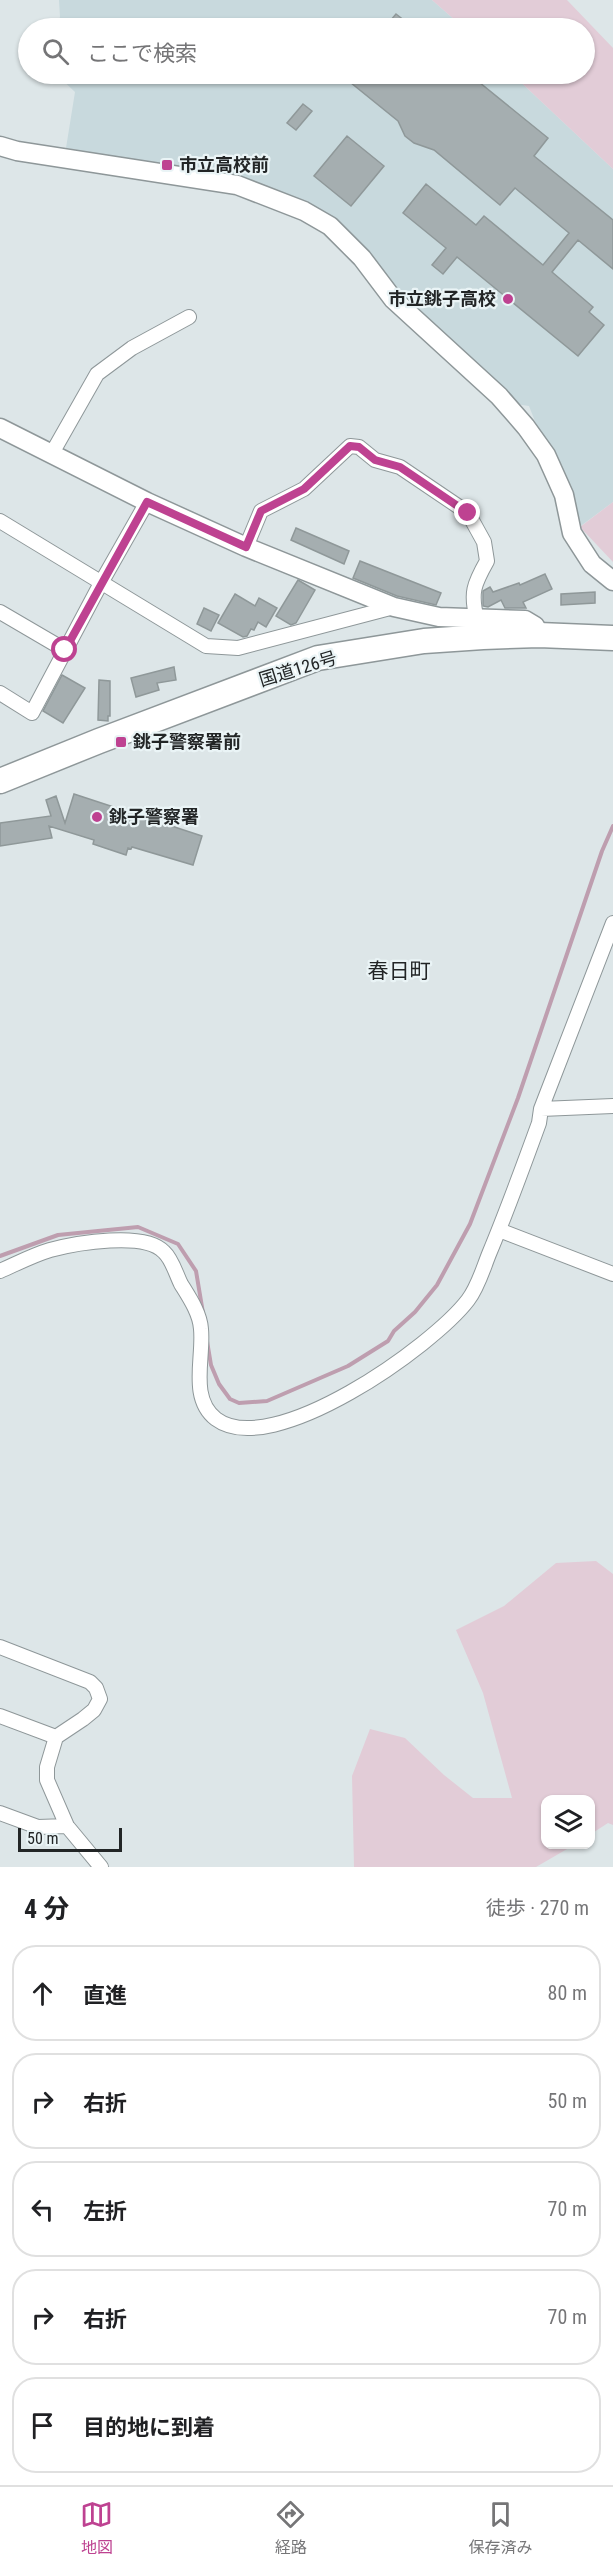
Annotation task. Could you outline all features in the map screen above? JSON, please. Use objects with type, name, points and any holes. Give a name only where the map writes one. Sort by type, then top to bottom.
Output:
[{"type":"highway","name":"国道126号","points":[[0,781],[318,658],[424,641],[539,635],[613,638]]},
{"type":"street","points":[[0,146],[237,185],[304,211],[330,226],[362,258],[393,299],[499,396],[526,427],[546,455],[564,495],[572,533],[592,564],[613,581]]},
{"type":"street","points":[[51,455],[97,374],[132,348],[189,317]]},
{"type":"street","points":[[0,428],[147,502],[246,547],[394,607],[439,617],[525,620],[535,626],[539,635]]},
{"type":"street","points":[[246,547],[261,511],[304,489],[350,446],[359,447],[375,460],[400,467],[468,513],[483,542],[487,561],[473,585],[473,605],[477,619]]},
{"type":"street","points":[[0,693],[32,713],[101,582],[147,502]]},
{"type":"street","points":[[0,521],[206,646],[238,648],[394,607]]},
{"type":"street","points":[[0,612],[65,650]]},
{"type":"street","points":[[0,1271],[49,1251],[88,1243],[150,1242],[165,1252],[201,1327],[199,1387],[205,1407],[214,1418],[225,1424],[261,1427],[283,1423],[312,1411],[386,1372],[418,1349],[468,1300],[499,1230],[539,1123],[541,1109],[613,923]]},
{"type":"street","points":[[541,1109],[613,1106]]},
{"type":"street","points":[[499,1230],[613,1274]]},
{"type":"street","points":[[0,1647],[90,1682],[96,1688],[100,1699],[94,1710],[56,1737],[47,1767],[47,1780],[67,1826],[101,1867]]},
{"type":"street","points":[[0,1716],[56,1737]]},
{"type":"street","points":[[0,1813],[38,1827],[67,1826]]},
{"type":"shaded area","points":[[59,0],[432,0],[453,18],[60,18]]},
{"type":"shaded area","points":[[432,0],[567,0],[584,18],[453,18]]},
{"type":"shaded area","points":[[595,29],[613,48],[613,169],[523,84],[595,84]]},
{"type":"shaded area","name":"市立銚子高校","points":[[67,84],[523,84],[613,169],[613,502],[578,528],[564,472],[540,434],[529,406],[516,404],[409,305],[353,238],[225,176],[66,148],[75,92]]},
{"type":"shaded area","points":[[613,502],[613,562],[580,527]]},
{"type":"shaded area","points":[[596,1561],[613,1574],[613,1825],[608,1823],[595,1831],[595,1795],[541,1795],[541,1849],[567,1849],[536,1867],[354,1867],[352,1776],[370,1729],[405,1738],[444,1775],[473,1798],[512,1798],[483,1693],[456,1630],[504,1606],[556,1563]]},
{"type":"building","points":[[352,84],[481,84],[548,138],[534,156],[613,220],[613,269],[578,240],[552,272],[593,307],[589,312],[604,325],[578,356],[457,257],[443,274],[432,265],[446,248],[403,213],[426,184],[476,225],[484,216],[543,265],[569,233],[515,188],[500,205],[434,150],[414,143],[405,136],[398,121]]},
{"type":"building","points":[[303,104],[312,111],[296,130],[287,123]]},
{"type":"building","points":[[347,136],[384,166],[351,206],[314,176]]},
{"type":"building","points":[[296,528],[349,551],[344,564],[291,540]]},
{"type":"building","points":[[360,561],[441,593],[436,605],[397,596],[353,578]]},
{"type":"building","points":[[545,574],[552,589],[523,602],[526,608],[505,608],[501,600],[488,607],[483,606],[483,591],[490,587],[493,592],[519,583],[520,585]]},
{"type":"building","points":[[298,580],[315,590],[296,623],[291,625],[276,616]]},
{"type":"building","points":[[595,592],[595,603],[561,605],[561,594]]},
{"type":"building","points":[[235,594],[255,606],[259,598],[277,608],[266,627],[258,622],[254,630],[251,629],[247,636],[243,637],[218,623]]},
{"type":"building","points":[[204,608],[219,615],[211,631],[197,624]]},
{"type":"building","points":[[174,667],[176,680],[157,683],[159,690],[136,697],[131,678]]},
{"type":"building","points":[[62,675],[85,688],[63,723],[43,711]]},
{"type":"building","points":[[99,680],[110,681],[108,721],[98,720]]},
{"type":"building","points":[[74,794],[202,836],[193,865],[132,847],[128,848],[126,855],[93,844],[94,840],[49,826],[52,838],[0,846],[0,823],[51,816],[46,800],[56,796],[65,823]]},
{"type":"waterway","points":[[207,1341],[211,1365],[219,1384],[230,1399],[239,1403],[267,1401],[348,1366],[388,1341],[394,1331],[415,1312],[437,1285],[470,1224],[518,1098],[602,851],[613,826]]},
{"type":"waterway","points":[[0,1256],[58,1235],[138,1227],[178,1244],[196,1271],[203,1313]]},
{"type":"place","name":"市立高校前","points":[[167,165]]},
{"type":"place","name":"市立銚子高校","points":[[508,299]]},
{"type":"place","name":"銚子警察署前","points":[[121,742]]},
{"type":"place","name":"銚子警察署","points":[[97,817]]},
{"type":"district","name":"春日町","points":[[399,971]]},
{"type":"route","points":[[65,650],[147,502],[246,547],[261,511],[304,489],[350,446],[359,447],[375,460],[400,467],[468,513]]}]
